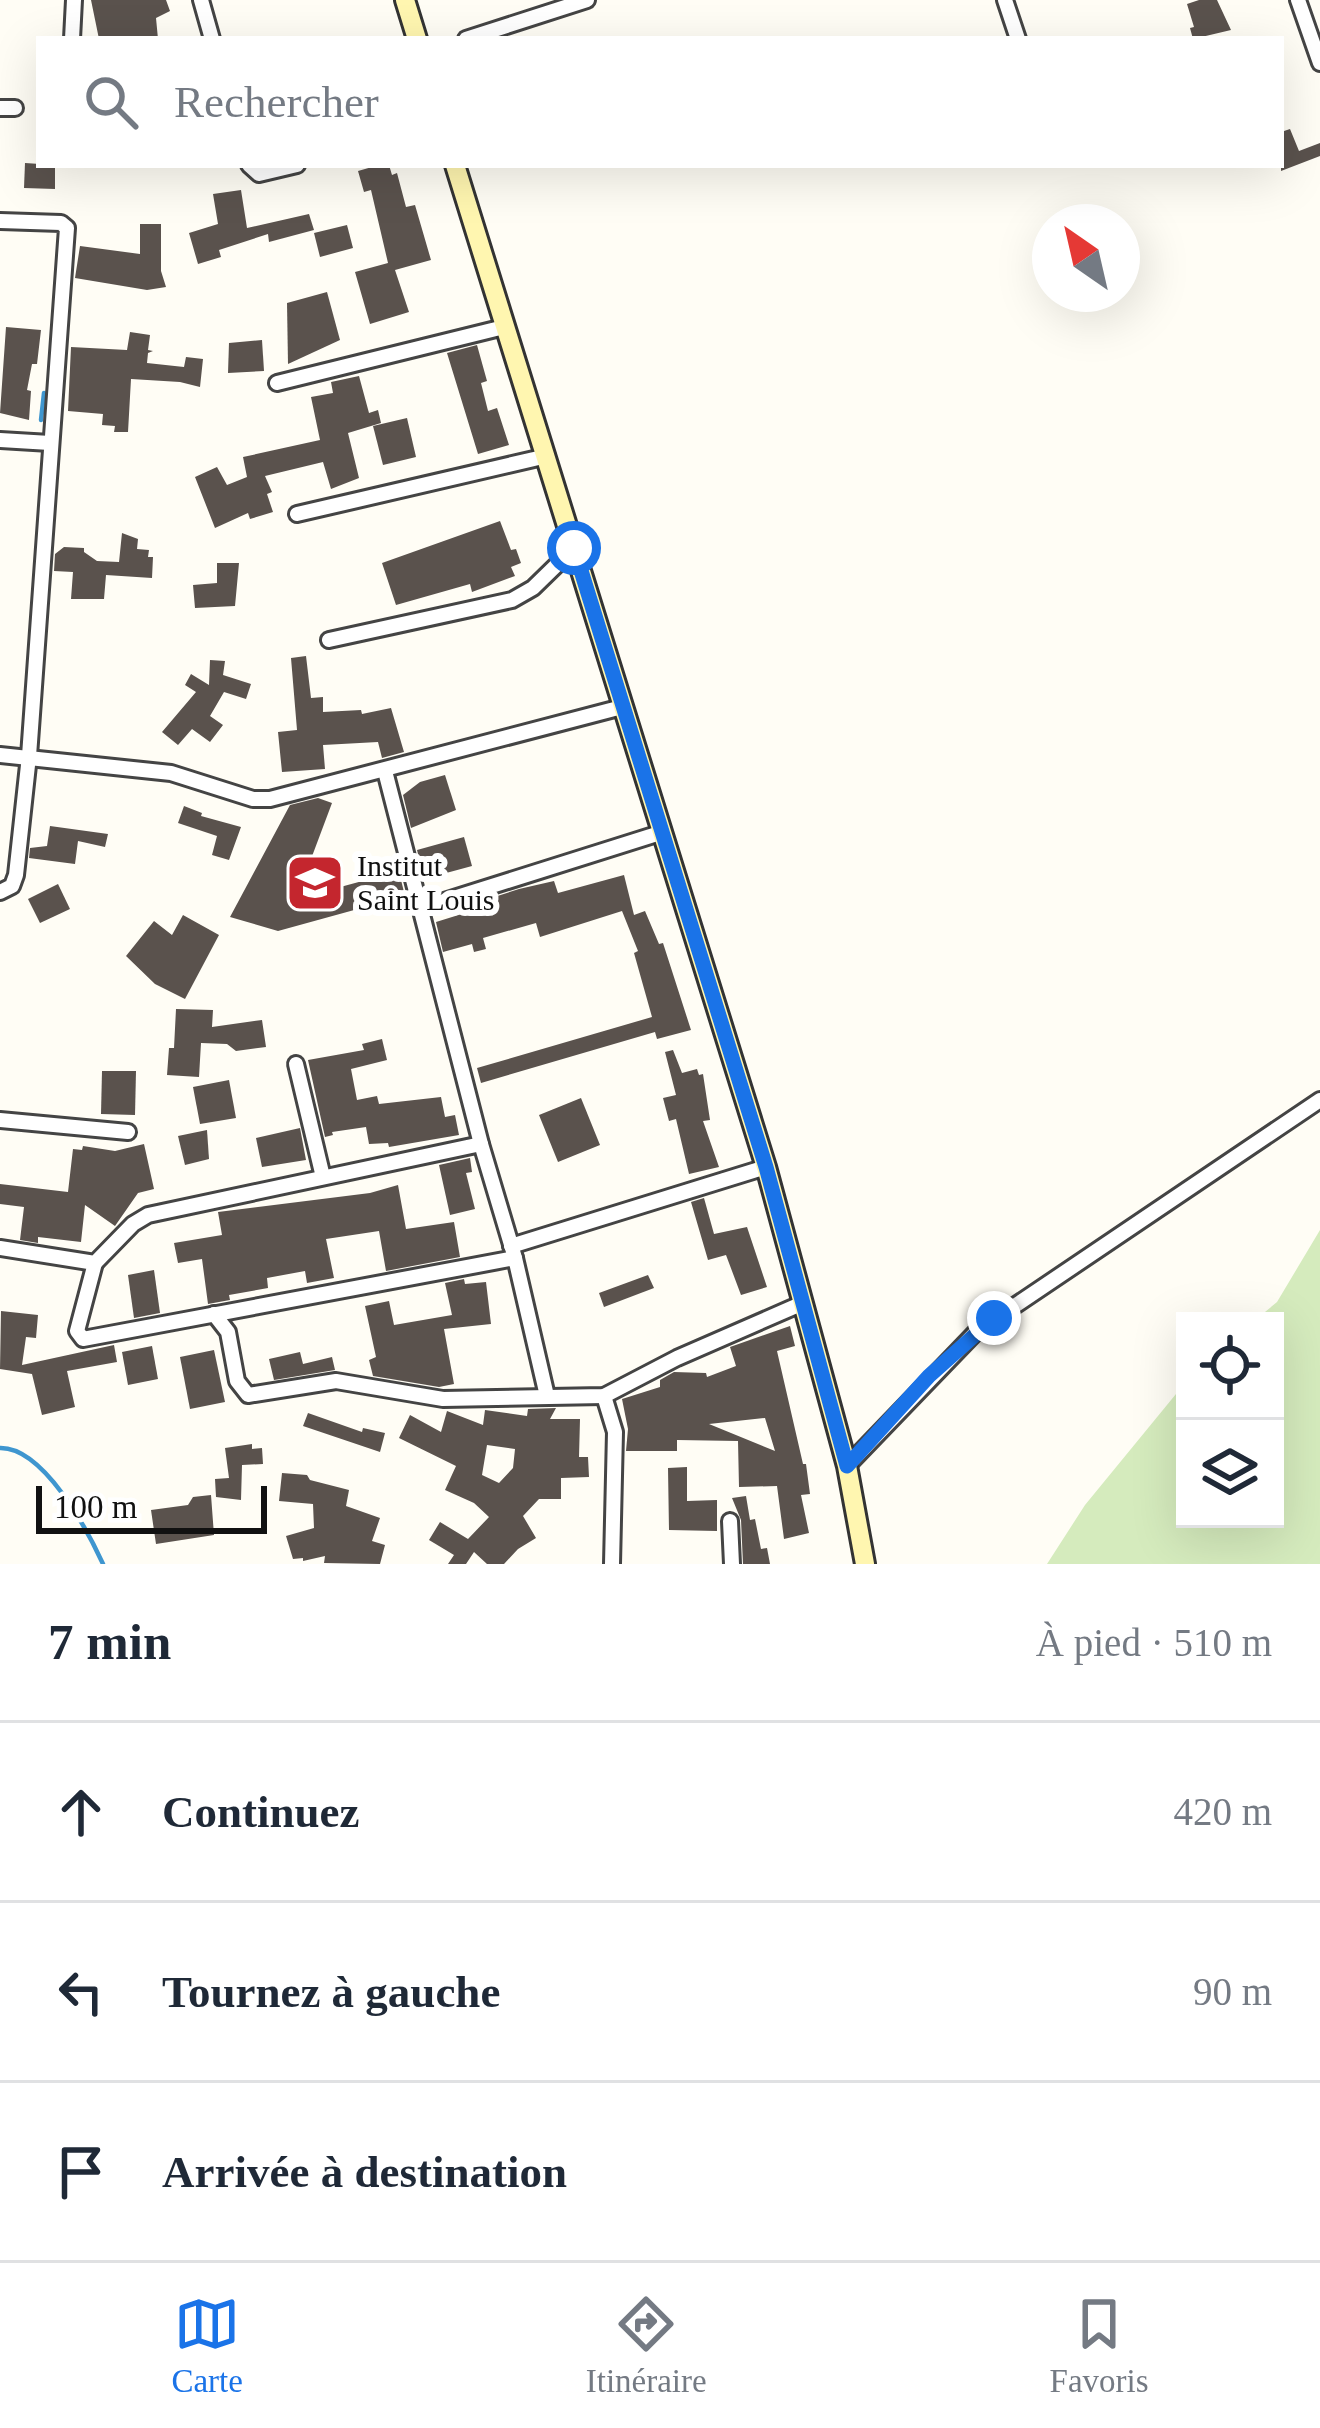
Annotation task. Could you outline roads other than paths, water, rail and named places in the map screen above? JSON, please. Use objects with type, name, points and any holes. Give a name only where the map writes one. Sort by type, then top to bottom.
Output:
[{"type":"main road","points":[[405,0],[416,36]]},
{"type":"main road","points":[[456,168],[766,1167],[847,1466],[865,1564]]},
{"type":"street","points":[[72,36],[74,0]]},
{"type":"street","points":[[200,0],[211,36]]},
{"type":"street","points":[[475,36],[587,0]]},
{"type":"street","points":[[1004,0],[1017,36]]},
{"type":"street","points":[[1298,0],[1320,63]]},
{"type":"street","points":[[252,168],[259,174],[284,168]]},
{"type":"street","points":[[0,221],[61,223],[67,228],[29,756],[16,875],[12,886],[0,892]]},
{"type":"street","points":[[277,383],[504,327]]},
{"type":"street","points":[[0,440],[50,443]]},
{"type":"street","points":[[297,514],[547,455]]},
{"type":"street","points":[[328,640],[512,600],[533,588],[574,548]]},
{"type":"street","points":[[0,755],[170,773],[253,799],[285,796],[622,707]]},
{"type":"street","points":[[385,771],[547,1396]]},
{"type":"street","points":[[422,908],[660,833]]},
{"type":"street","points":[[296,1064],[323,1177]]},
{"type":"street","points":[[847,1466],[976,1332],[1320,1100]]},
{"type":"street","points":[[0,1120],[128,1132]]},
{"type":"street","points":[[481,1144],[148,1215],[95,1263],[77,1331],[83,1339],[513,1252],[766,1167]]},
{"type":"street","points":[[0,1248],[95,1263]]},
{"type":"street","points":[[214,1314],[229,1332],[237,1381],[248,1394],[336,1381],[443,1399],[604,1396],[677,1358],[803,1304]]},
{"type":"street","points":[[604,1396],[615,1432],[612,1564]]},
{"type":"street","points":[[730,1521],[732,1564]]},
{"type":"waterway","points":[[41,420],[44,393]]},
{"type":"waterway","points":[[0,1448],[16,1451],[47,1475],[75,1512],[103,1564]]},
{"type":"place","name":"Institut Saint Louis","points":[[315,883]]}]
